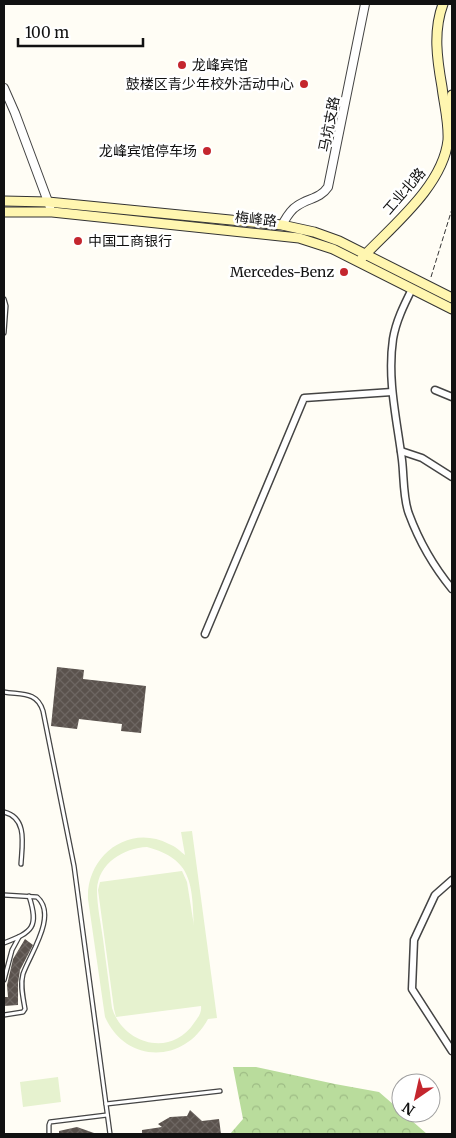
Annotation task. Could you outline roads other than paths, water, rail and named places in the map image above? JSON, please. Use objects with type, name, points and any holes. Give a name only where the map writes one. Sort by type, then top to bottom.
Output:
[{"type":"main road","name":"工业北路","points":[[443,4],[437,23],[437,41],[448,127]]},
{"type":"main road","name":"工业北路","points":[[358,262],[411,207],[433,181],[446,152],[452,95]]},
{"type":"main road","name":"梅峰路","points":[[4,201],[48,202],[282,225],[328,236],[452,298]]},
{"type":"main road","name":"梅峰路","points":[[4,212],[52,212],[281,235],[317,243],[452,309]]},
{"type":"street","name":"马坑支路","points":[[282,225],[292,210],[298,205],[324,194],[328,187],[365,4]]},
{"type":"street","points":[[4,88],[18,120],[52,212]]},
{"type":"street","points":[[412,289],[398,319],[393,340],[392,392],[408,512],[428,555],[442,578],[452,589]]},
{"type":"street","points":[[435,390],[452,397]]},
{"type":"street","points":[[205,634],[304,398],[392,392]]},
{"type":"street","points":[[401,451],[422,458],[452,477]]},
{"type":"street","points":[[452,880],[435,895],[414,940],[412,989],[452,1051]]},
{"type":"lane","points":[[4,299],[6,306],[4,333]]},
{"type":"lane","points":[[4,692],[34,696],[40,702],[74,866],[110,1134]]},
{"type":"lane","points":[[4,812],[11,813],[20,824],[22,830],[21,864]]},
{"type":"lane","points":[[4,895],[37,897],[41,900],[44,909],[42,930],[38,944],[23,975],[22,986],[25,1009],[23,1012],[4,1014]]},
{"type":"lane","points":[[4,943],[27,932],[34,918],[29,896]]},
{"type":"lane","points":[[4,980],[12,950],[19,937]]},
{"type":"lane","points":[[106,1104],[220,1091]]},
{"type":"lane","points":[[49,1134],[48,1125],[50,1122],[108,1115]]},
{"type":"place","name":"龙峰宾馆","points":[[182,65]]},
{"type":"place","name":"鼓楼区青少年校外活动中心","points":[[304,84]]},
{"type":"place","name":"龙峰宾馆停车场","points":[[207,151]]},
{"type":"place","name":"中国工商银行","points":[[78,241]]},
{"type":"place","name":"Mercedes-Benz","points":[[344,272]]}]
